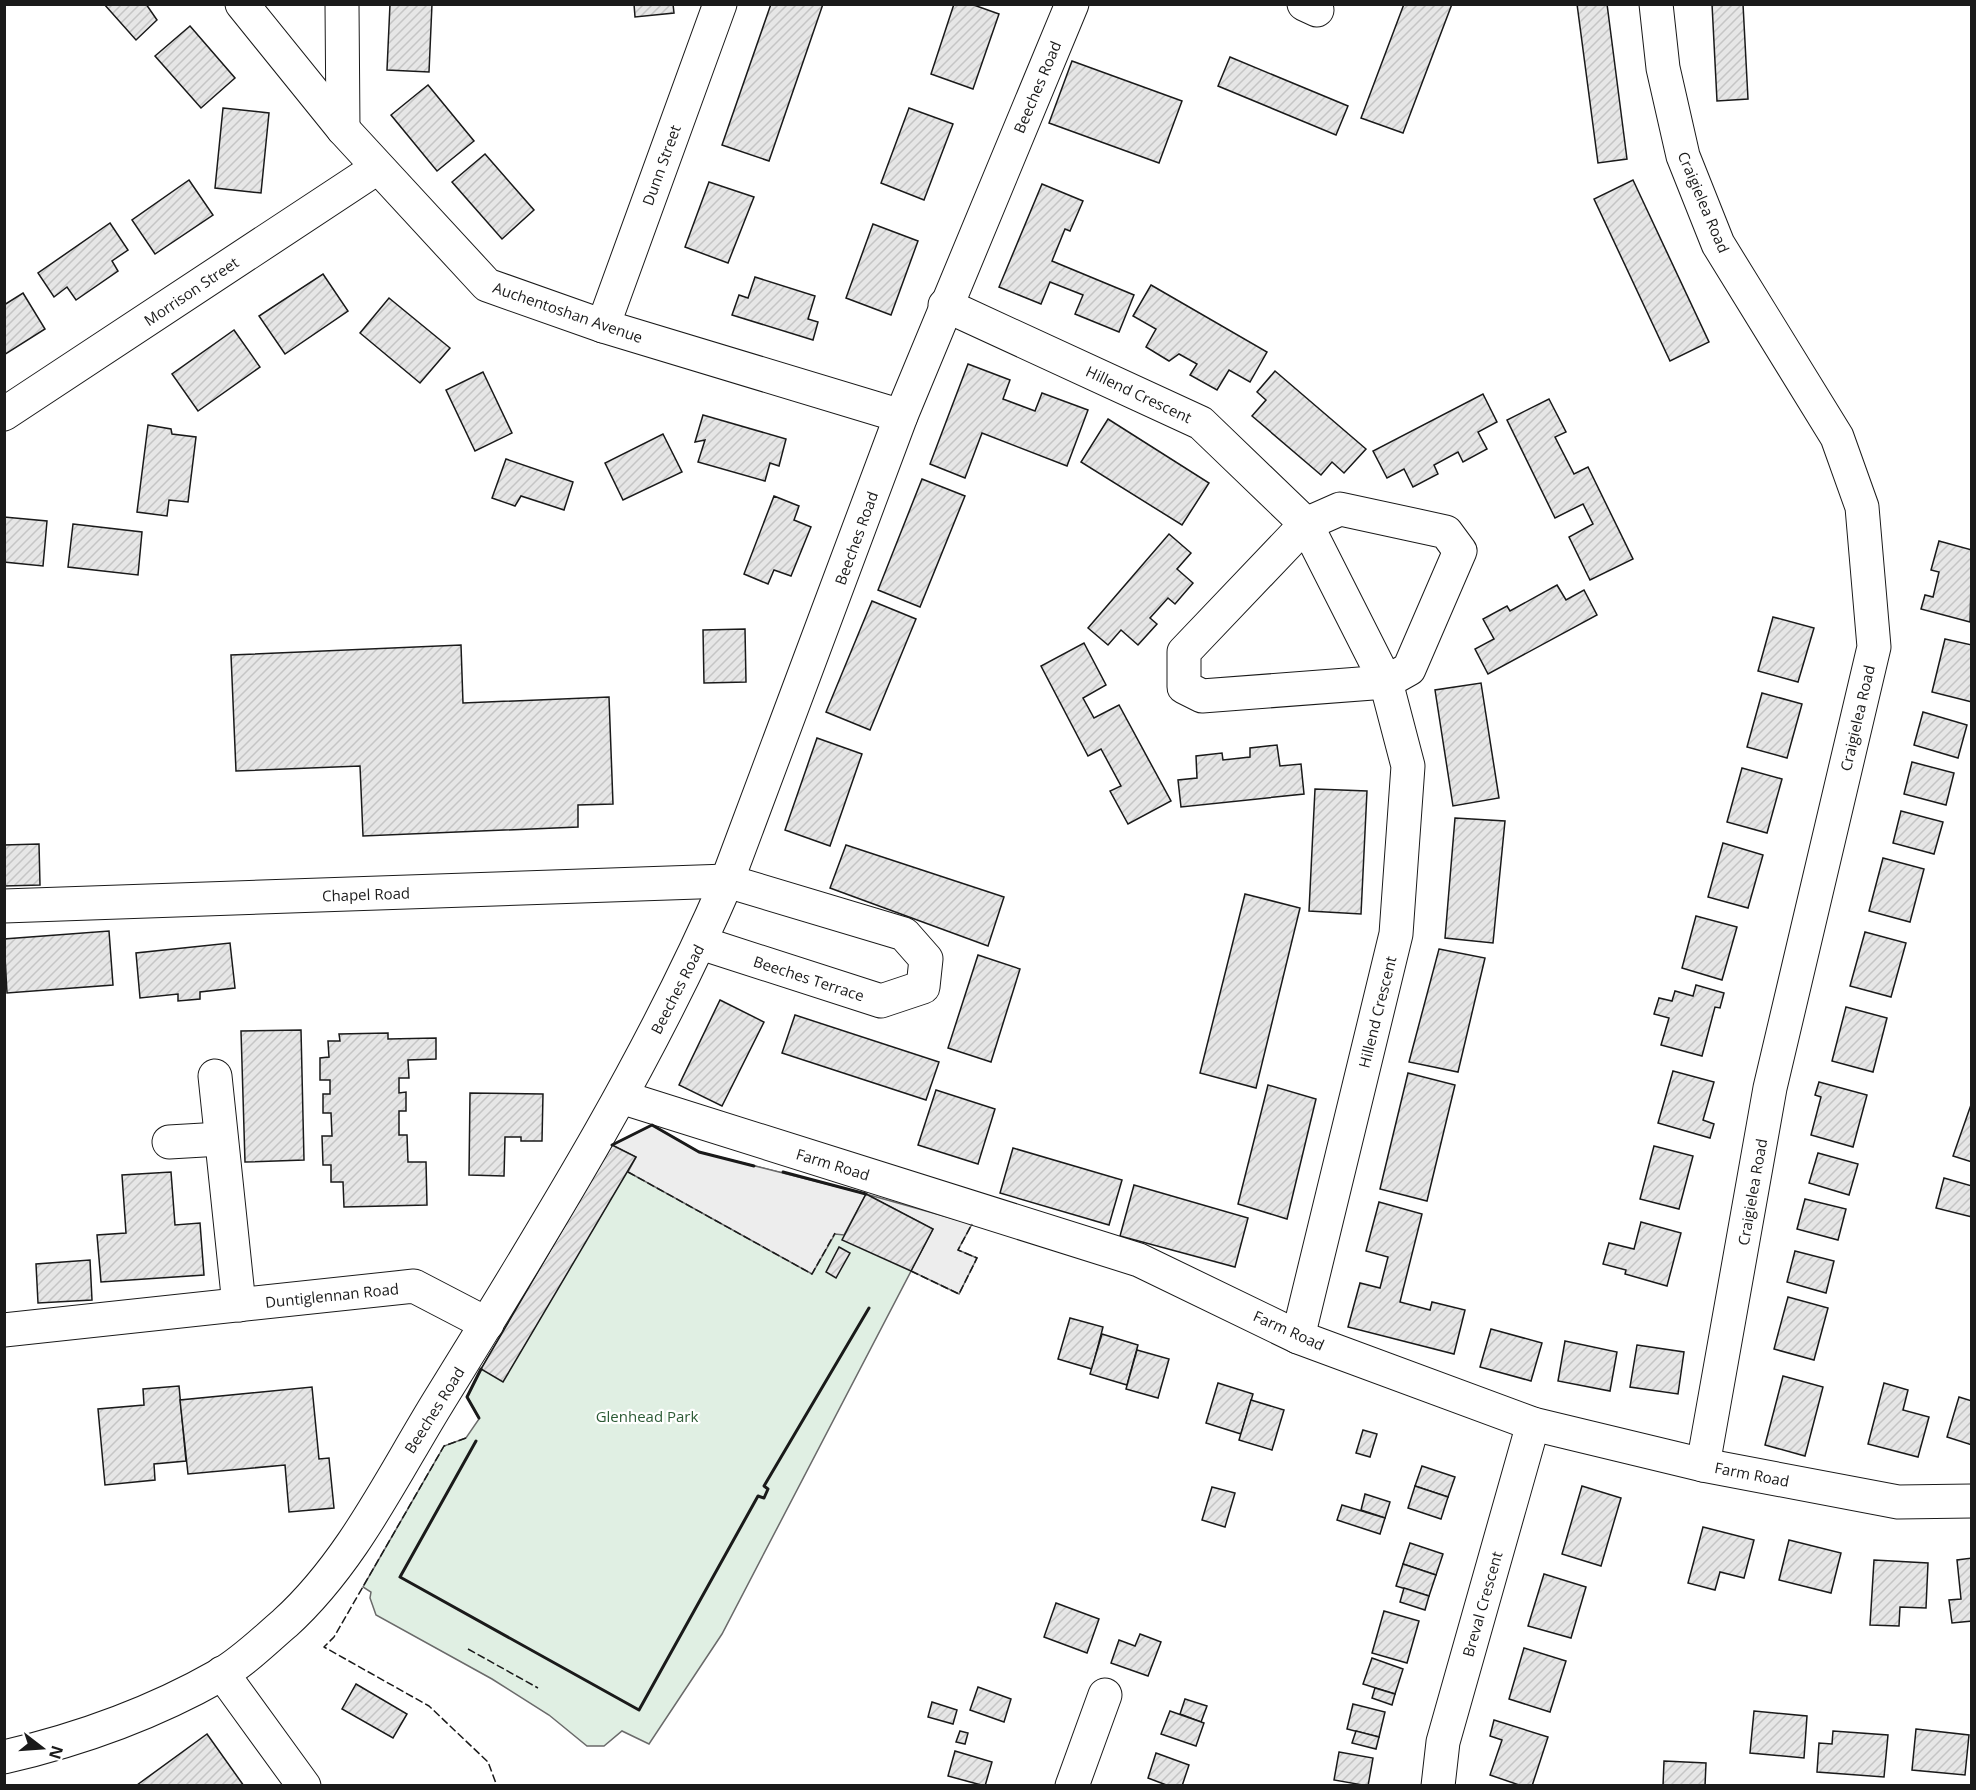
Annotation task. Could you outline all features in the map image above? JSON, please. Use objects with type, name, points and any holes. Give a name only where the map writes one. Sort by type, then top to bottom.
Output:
[{"type":"street","name":"Auchentoshan Avenue","points":[[242,4],[376,168],[487,285],[603,326],[901,416]]},
{"type":"street","points":[[342,4],[343,129]]},
{"type":"street","name":"Dunn Street","points":[[603,326],[720,4]]},
{"type":"street","name":"Beeches Road","points":[[4,1757],[84,1734],[158,1706],[222,1673],[287,1621],[346,1555],[487,1324],[621,1097],[701,943],[728,881],[901,416],[945,305],[1072,4]]},
{"type":"street","name":"Craigielea Road","points":[[1656,4],[1663,68],[1683,156],[1714,233],[1837,437],[1862,507],[1874,647],[1770,1088],[1703,1465]]},
{"type":"street","name":"Morrison Street","points":[[4,414],[376,168]]},
{"type":"street","name":"Hillend Crescent","points":[[945,305],[1201,423],[1306,524],[1386,682],[1407,766],[1396,934],[1298,1337]]},
{"type":"street","points":[[1340,509],[1446,532],[1460,551],[1409,669],[1386,682],[1202,696],[1184,687],[1184,652],[1306,524],[1340,509]]},
{"type":"street","name":"Chapel Road","points":[[4,906],[728,881]]},
{"type":"street","name":"Beeches Terrace","points":[[701,943],[881,1001],[923,987],[926,959],[903,934],[728,881]]},
{"type":"street","points":[[215,1076],[239,1305]]},
{"type":"street","name":"Farm Road","points":[[621,1097],[1138,1260],[1298,1337],[1533,1424],[1703,1465],[1898,1502],[1971,1501]]},
{"type":"street","points":[[169,1142],[221,1139]]},
{"type":"street","name":"Duntiglennan Road","points":[[4,1330],[414,1286],[487,1324]]},
{"type":"street","name":"Breval Crescent","points":[[1438,1785],[1443,1742],[1533,1424]]},
{"type":"street","points":[[222,1673],[303,1785]]},
{"type":"street","points":[[1072,1785],[1105,1695]]},
{"type":"green space","name":"Glenhead Park","points":[[652,1125],[699,1152],[866,1194],[933,1229],[722,1634],[649,1744],[622,1731],[604,1746],[587,1746],[549,1715],[492,1679],[376,1615],[370,1598],[371,1592],[363,1587],[444,1446],[466,1438],[479,1419],[467,1397],[481,1369],[612,1145]]},
{"type":"shaded area","points":[[652,1125],[699,1152],[866,1194],[844,1235],[835,1234],[812,1274],[628,1172],[636,1157],[612,1145]]},
{"type":"shaded area","points":[[866,1194],[972,1224],[958,1250],[977,1258],[959,1294],[911,1271],[933,1229]]},
{"type":"building","points":[[104,4],[146,4],[157,20],[136,40]]},
{"type":"building","points":[[390,4],[432,4],[429,72],[387,70]]},
{"type":"building","points":[[634,4],[673,4],[674,13],[635,17]]},
{"type":"building","points":[[771,4],[823,4],[769,161],[722,145]]},
{"type":"building","points":[[954,4],[971,4],[999,14],[973,89],[931,74]]},
{"type":"building","points":[[1404,4],[1452,4],[1403,133],[1361,118]]},
{"type":"building","points":[[1577,4],[1607,4],[1627,159],[1598,163]]},
{"type":"building","points":[[1712,4],[1743,4],[1748,99],[1717,101]]},
{"type":"building","points":[[190,26],[235,78],[201,108],[155,56]]},
{"type":"building","points":[[1230,57],[1348,106],[1336,135],[1218,86]]},
{"type":"building","points":[[1072,61],[1182,101],[1159,163],[1049,123]]},
{"type":"building","points":[[428,85],[474,141],[437,171],[391,115]]},
{"type":"building","points":[[223,108],[269,113],[261,193],[215,188]]},
{"type":"building","points":[[909,108],[953,124],[924,200],[881,183]]},
{"type":"building","points":[[485,154],[534,210],[502,239],[452,182]]},
{"type":"building","points":[[189,180],[213,215],[155,254],[132,220]]},
{"type":"building","points":[[1633,180],[1709,342],[1670,361],[1594,199]]},
{"type":"building","points":[[709,182],[754,197],[728,263],[685,247]]},
{"type":"building","points":[[1042,184],[1083,201],[1070,231],[1065,229],[1052,261],[1134,295],[1119,332],[1075,314],[1083,295],[1050,282],[1041,304],[999,287]]},
{"type":"building","points":[[110,223],[128,250],[112,261],[118,271],[76,300],[67,287],[54,297],[38,273]]},
{"type":"building","points":[[873,224],[918,241],[891,315],[846,298]]},
{"type":"building","points":[[323,274],[348,311],[285,354],[259,316]]},
{"type":"building","points":[[755,277],[815,296],[808,319],[818,322],[813,340],[732,315],[739,295],[748,298]]},
{"type":"building","points":[[1151,285],[1267,352],[1250,382],[1229,370],[1217,390],[1190,375],[1197,364],[1179,354],[1169,361],[1146,347],[1156,329],[1133,316]]},
{"type":"building","points":[[23,293],[45,329],[4,355],[4,305]]},
{"type":"building","points":[[389,298],[450,348],[420,383],[360,333]]},
{"type":"building","points":[[234,330],[260,367],[198,411],[172,374]]},
{"type":"building","points":[[968,364],[1010,380],[1003,399],[1035,411],[1042,393],[1088,410],[1067,466],[982,433],[965,478],[930,464]]},
{"type":"building","points":[[1275,371],[1366,449],[1344,473],[1332,462],[1321,475],[1252,416],[1266,400],[1257,392]]},
{"type":"building","points":[[483,372],[512,433],[475,451],[446,390]]},
{"type":"building","points":[[1483,394],[1497,422],[1478,432],[1487,449],[1463,462],[1458,452],[1434,465],[1438,474],[1413,487],[1404,469],[1387,478],[1373,451]]},
{"type":"building","points":[[1549,399],[1566,432],[1555,437],[1574,474],[1588,467],[1633,559],[1590,580],[1569,537],[1593,524],[1583,504],[1555,518],[1507,420]]},
{"type":"building","points":[[703,415],[786,439],[779,466],[770,463],[765,481],[698,462],[705,440],[695,442]]},
{"type":"building","points":[[1108,419],[1209,483],[1182,525],[1081,462]]},
{"type":"building","points":[[148,425],[171,429],[172,434],[196,437],[188,502],[169,500],[167,516],[137,512]]},
{"type":"building","points":[[663,434],[682,472],[623,500],[605,463]]},
{"type":"building","points":[[506,459],[573,482],[564,510],[521,496],[515,506],[492,498]]},
{"type":"building","points":[[922,479],[965,496],[920,607],[878,590]]},
{"type":"building","points":[[774,496],[799,506],[794,520],[811,527],[791,576],[774,570],[768,584],[744,574]]},
{"type":"building","points":[[4,517],[47,521],[43,566],[4,562]]},
{"type":"building","points":[[73,524],[142,532],[138,575],[68,567]]},
{"type":"building","points":[[1169,534],[1191,553],[1177,569],[1193,583],[1175,604],[1168,598],[1150,618],[1157,624],[1138,645],[1121,630],[1108,645],[1088,628]]},
{"type":"building","points":[[1939,541],[1972,550],[1970,622],[1921,609],[1925,595],[1933,597],[1939,572],[1931,570]]},
{"type":"building","points":[[1557,585],[1566,600],[1584,590],[1597,615],[1488,674],[1475,649],[1494,639],[1483,619],[1507,606],[1510,611]]},
{"type":"building","points":[[872,601],[916,619],[870,730],[826,712]]},
{"type":"building","points":[[1773,617],[1814,628],[1798,682],[1758,671]]},
{"type":"building","points":[[745,629],[746,682],[704,683],[703,630]]},
{"type":"building","points":[[1945,639],[1972,645],[1972,702],[1932,692]]},
{"type":"building","points":[[1084,643],[1106,685],[1083,698],[1094,718],[1119,705],[1171,801],[1128,824],[1110,791],[1121,786],[1101,749],[1088,756],[1041,666]]},
{"type":"building","points":[[461,645],[463,703],[609,697],[613,804],[578,805],[578,827],[363,836],[360,766],[236,771],[231,655]]},
{"type":"building","points":[[1481,683],[1499,798],[1453,806],[1435,690]]},
{"type":"building","points":[[1762,693],[1802,704],[1787,758],[1747,747]]},
{"type":"building","points":[[1923,712],[1967,725],[1958,758],[1914,745]]},
{"type":"building","points":[[817,738],[862,754],[830,846],[785,830]]},
{"type":"building","points":[[1277,745],[1280,766],[1301,764],[1304,794],[1181,807],[1178,780],[1197,778],[1196,756],[1222,753],[1223,760],[1250,757],[1250,748]]},
{"type":"building","points":[[1912,762],[1954,773],[1946,805],[1904,794]]},
{"type":"building","points":[[1742,768],[1782,779],[1767,833],[1727,822]]},
{"type":"building","points":[[1315,789],[1367,791],[1361,914],[1309,911]]},
{"type":"building","points":[[1901,811],[1943,822],[1934,854],[1893,843]]},
{"type":"building","points":[[1455,818],[1505,821],[1493,943],[1445,938]]},
{"type":"building","points":[[1723,843],[1763,855],[1748,908],[1708,897]]},
{"type":"building","points":[[39,844],[40,885],[4,886],[4,845]]},
{"type":"building","points":[[846,845],[1004,897],[988,946],[830,888]]},
{"type":"building","points":[[1883,858],[1924,869],[1910,922],[1869,911]]},
{"type":"building","points":[[1245,894],[1300,908],[1256,1088],[1200,1073]]},
{"type":"building","points":[[1696,916],[1737,927],[1722,980],[1682,968]]},
{"type":"building","points":[[109,931],[113,985],[7,993],[4,939]]},
{"type":"building","points":[[1865,932],[1906,943],[1891,997],[1850,986]]},
{"type":"building","points":[[230,943],[235,988],[200,992],[200,999],[178,1001],[178,994],[140,998],[136,953]]},
{"type":"building","points":[[1439,949],[1485,958],[1458,1072],[1409,1062]]},
{"type":"building","points":[[978,955],[1020,969],[991,1062],[948,1048]]},
{"type":"building","points":[[1696,985],[1724,993],[1720,1008],[1715,1007],[1702,1056],[1661,1045],[1669,1018],[1654,1014],[1659,998],[1672,1001],[1675,991],[1693,996]]},
{"type":"building","points":[[720,1000],[764,1022],[722,1106],[679,1085]]},
{"type":"building","points":[[1846,1007],[1887,1018],[1873,1072],[1832,1061]]},
{"type":"building","points":[[795,1015],[939,1062],[926,1100],[782,1053]]},
{"type":"building","points":[[301,1030],[304,1160],[245,1162],[241,1031]]},
{"type":"building","points":[[388,1033],[388,1039],[436,1038],[436,1059],[408,1060],[409,1078],[399,1078],[399,1093],[406,1092],[406,1111],[399,1111],[399,1135],[407,1135],[408,1162],[426,1162],[427,1205],[344,1207],[343,1182],[331,1182],[331,1165],[323,1165],[322,1136],[332,1136],[331,1113],[323,1113],[323,1094],[330,1094],[330,1080],[320,1080],[320,1058],[329,1057],[328,1041],[340,1041],[339,1034]]},
{"type":"building","points":[[1673,1071],[1714,1082],[1703,1120],[1714,1124],[1710,1138],[1658,1123]]},
{"type":"building","points":[[1408,1073],[1455,1085],[1427,1201],[1380,1189]]},
{"type":"building","points":[[1819,1082],[1867,1095],[1853,1147],[1811,1135],[1821,1097],[1815,1095]]},
{"type":"building","points":[[1268,1085],[1316,1099],[1287,1219],[1238,1204]]},
{"type":"building","points":[[936,1090],[995,1109],[978,1164],[918,1145]]},
{"type":"building","points":[[470,1093],[543,1094],[542,1141],[521,1141],[521,1137],[505,1137],[504,1176],[469,1175]]},
{"type":"building","points":[[1972,1102],[1972,1162],[1953,1156]]},
{"type":"building","points":[[612,1145],[636,1157],[503,1382],[481,1369]]},
{"type":"building","points":[[1654,1146],[1693,1156],[1679,1209],[1640,1199]]},
{"type":"building","points":[[1013,1148],[1122,1180],[1109,1225],[1000,1193]]},
{"type":"building","points":[[1818,1153],[1858,1164],[1849,1195],[1809,1183]]},
{"type":"building","points":[[171,1172],[175,1225],[200,1223],[204,1275],[101,1282],[97,1235],[126,1233],[122,1175]]},
{"type":"building","points":[[1944,1178],[1972,1186],[1972,1217],[1936,1208]]},
{"type":"building","points":[[1134,1185],[1248,1218],[1235,1267],[1120,1236]]},
{"type":"building","points":[[866,1194],[933,1229],[911,1271],[842,1240]]},
{"type":"building","points":[[1805,1199],[1846,1209],[1838,1240],[1797,1229]]},
{"type":"building","points":[[1379,1202],[1422,1214],[1400,1302],[1430,1310],[1432,1302],[1465,1310],[1454,1354],[1348,1327],[1360,1283],[1380,1288],[1388,1257],[1366,1251]]},
{"type":"building","points":[[1641,1222],[1681,1233],[1667,1286],[1625,1274],[1626,1270],[1603,1264],[1609,1243],[1634,1249]]},
{"type":"building","points":[[839,1247],[850,1253],[836,1278],[826,1272]]},
{"type":"building","points":[[1795,1251],[1834,1261],[1826,1293],[1787,1282]]},
{"type":"building","points":[[90,1260],[92,1300],[38,1303],[36,1264]]},
{"type":"building","points":[[1788,1297],[1828,1308],[1814,1360],[1774,1349]]},
{"type":"building","points":[[1070,1318],[1103,1327],[1092,1369],[1058,1359]]},
{"type":"building","points":[[1491,1329],[1542,1343],[1531,1381],[1480,1367]]},
{"type":"building","points":[[1102,1334],[1138,1345],[1127,1385],[1090,1374]]},
{"type":"building","points":[[1565,1341],[1617,1352],[1610,1391],[1558,1381]]},
{"type":"building","points":[[1637,1345],[1684,1352],[1678,1394],[1630,1387]]},
{"type":"building","points":[[1137,1350],[1169,1359],[1158,1398],[1126,1389]]},
{"type":"building","points":[[1783,1376],[1823,1387],[1805,1456],[1765,1445]]},
{"type":"building","points":[[1218,1383],[1253,1394],[1241,1434],[1206,1423]]},
{"type":"building","points":[[1884,1383],[1908,1390],[1903,1410],[1929,1417],[1918,1457],[1868,1444]]},
{"type":"building","points":[[179,1386],[186,1461],[154,1464],[155,1480],[105,1485],[98,1409],[144,1405],[143,1389]]},
{"type":"building","points":[[312,1387],[319,1459],[329,1458],[334,1508],[289,1512],[285,1465],[188,1474],[180,1400]]},
{"type":"building","points":[[1959,1397],[1972,1401],[1972,1445],[1947,1437]]},
{"type":"building","points":[[1251,1400],[1284,1410],[1272,1450],[1239,1440]]},
{"type":"building","points":[[1363,1430],[1377,1434],[1370,1457],[1356,1453]]},
{"type":"building","points":[[1422,1466],[1455,1477],[1448,1497],[1415,1486]]},
{"type":"building","points":[[1415,1486],[1448,1497],[1441,1519],[1408,1508]]},
{"type":"building","points":[[1582,1486],[1621,1498],[1601,1566],[1562,1554]]},
{"type":"building","points":[[1212,1487],[1235,1493],[1225,1527],[1202,1520]]},
{"type":"building","points":[[1365,1494],[1390,1502],[1385,1518],[1361,1510]]},
{"type":"building","points":[[1342,1505],[1385,1518],[1380,1534],[1337,1520]]},
{"type":"building","points":[[1703,1527],[1754,1540],[1744,1578],[1720,1572],[1715,1590],[1688,1583]]},
{"type":"building","points":[[1789,1540],[1841,1553],[1831,1593],[1779,1580]]},
{"type":"building","points":[[1410,1543],[1443,1554],[1436,1575],[1403,1564]]},
{"type":"building","points":[[1972,1558],[1972,1621],[1952,1623],[1949,1600],[1961,1599],[1957,1560]]},
{"type":"building","points":[[1874,1560],[1928,1563],[1926,1608],[1900,1607],[1899,1626],[1870,1625]]},
{"type":"building","points":[[1403,1564],[1436,1575],[1429,1596],[1396,1586]]},
{"type":"building","points":[[1544,1574],[1586,1587],[1571,1638],[1528,1626]]},
{"type":"building","points":[[1404,1588],[1429,1596],[1425,1610],[1400,1602]]},
{"type":"building","points":[[1056,1603],[1099,1619],[1087,1653],[1044,1637]]},
{"type":"building","points":[[1384,1611],[1419,1621],[1407,1663],[1372,1653]]},
{"type":"building","points":[[1140,1634],[1161,1642],[1148,1676],[1111,1663],[1119,1640],[1135,1646]]},
{"type":"building","points":[[1524,1648],[1566,1661],[1550,1712],[1509,1699]]},
{"type":"building","points":[[1372,1658],[1403,1669],[1395,1694],[1363,1684]]},
{"type":"building","points":[[356,1684],[407,1714],[393,1738],[342,1709]]},
{"type":"building","points":[[978,1687],[1011,1699],[1004,1722],[970,1710]]},
{"type":"building","points":[[1375,1688],[1395,1694],[1392,1705],[1372,1698]]},
{"type":"building","points":[[1185,1699],[1207,1706],[1201,1722],[1180,1714]]},
{"type":"building","points":[[932,1702],[957,1710],[953,1724],[928,1717]]},
{"type":"building","points":[[1353,1704],[1385,1712],[1379,1737],[1347,1729]]},
{"type":"building","points":[[1170,1711],[1204,1723],[1196,1746],[1161,1734]]},
{"type":"building","points":[[1754,1711],[1807,1716],[1804,1758],[1750,1753]]},
{"type":"building","points":[[1494,1720],[1548,1737],[1532,1786],[1522,1786],[1490,1775],[1502,1740],[1490,1736]]},
{"type":"building","points":[[1916,1729],[1969,1735],[1965,1775],[1912,1770]]},
{"type":"building","points":[[960,1731],[968,1733],[965,1744],[956,1742]]},
{"type":"building","points":[[1356,1731],[1379,1737],[1376,1749],[1352,1743]]},
{"type":"building","points":[[1833,1731],[1888,1735],[1884,1777],[1817,1772],[1819,1743],[1832,1744]]},
{"type":"building","points":[[207,1734],[244,1786],[137,1785]]},
{"type":"building","points":[[955,1751],[992,1762],[985,1786],[948,1776]]},
{"type":"building","points":[[1339,1752],[1373,1758],[1368,1786],[1334,1780]]},
{"type":"building","points":[[1156,1753],[1189,1765],[1182,1786],[1169,1786],[1148,1778]]},
{"type":"building","points":[[1664,1761],[1706,1763],[1705,1786],[1663,1786]]},
{"type":"fence","points":[[628,1172],[812,1274],[835,1233]]},
{"type":"fence","points":[[911,1271],[959,1294],[977,1258],[958,1250],[972,1224]]},
{"type":"fence","points":[[466,1438],[444,1446],[334,1637],[324,1647],[429,1706],[488,1762],[497,1786]]},
{"type":"fence","points":[[468,1649],[538,1688]]},
{"type":"wall","points":[[612,1145],[652,1125],[699,1152],[754,1166]]},
{"type":"wall","points":[[783,1172],[866,1194]]},
{"type":"wall","points":[[476,1441],[400,1577],[639,1710],[758,1496],[764,1498],[768,1489],[764,1486],[869,1308]]},
{"type":"wall","points":[[479,1418],[467,1397],[481,1369]]}]
